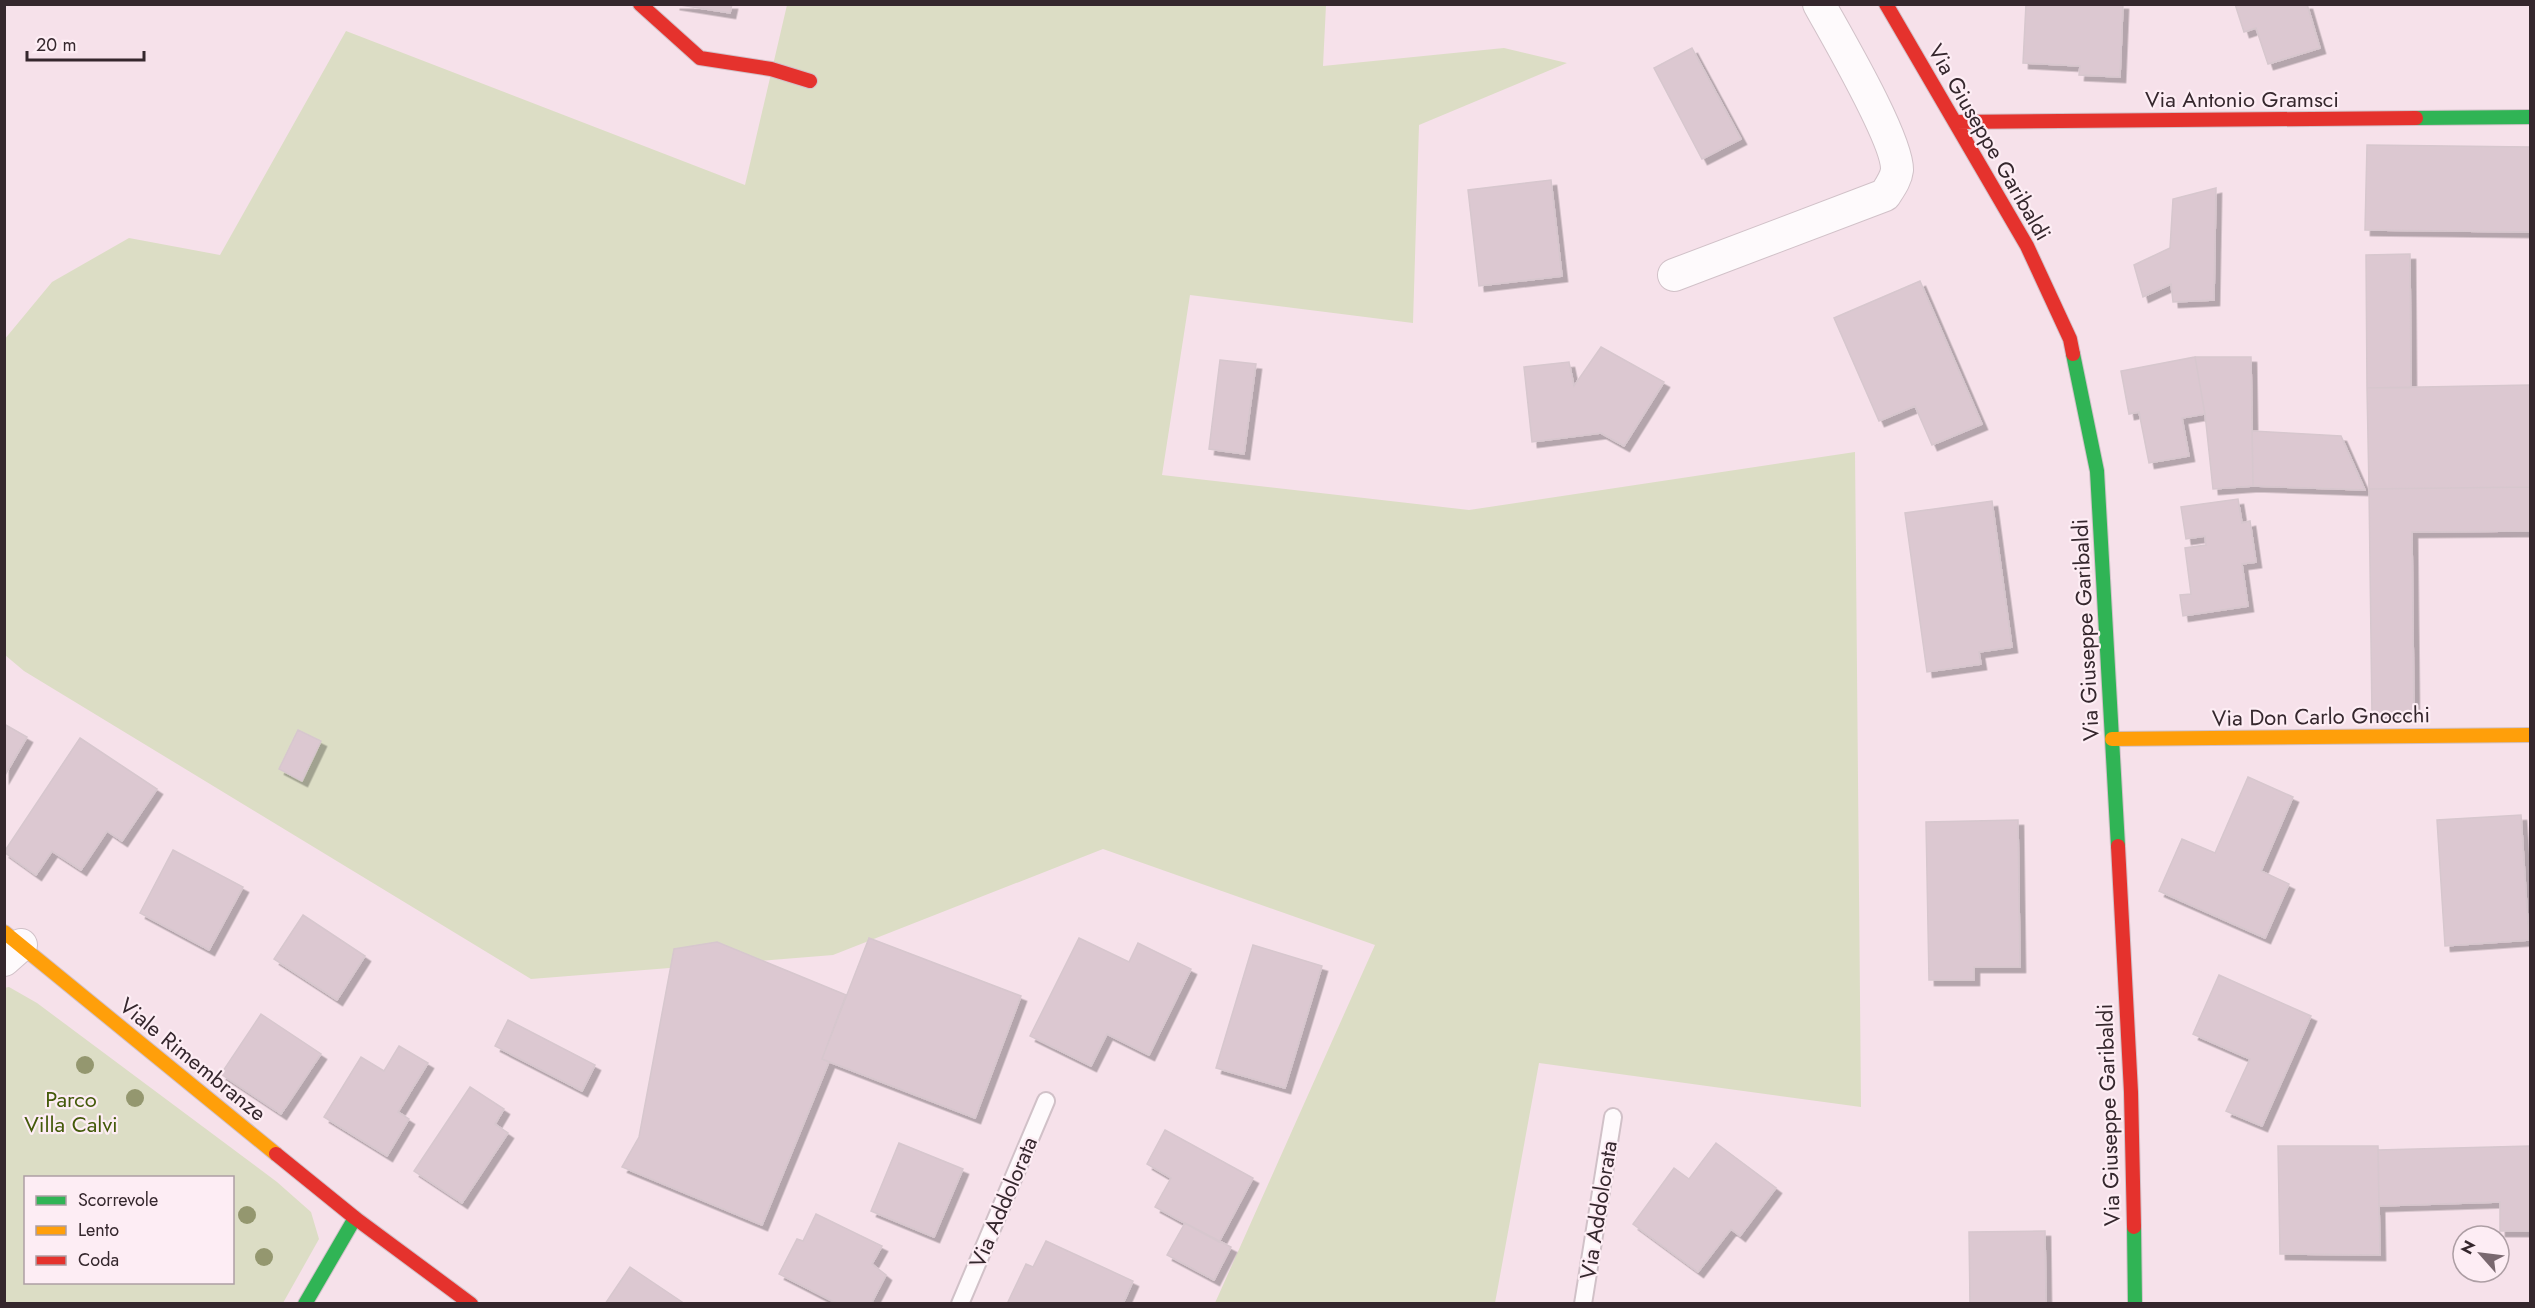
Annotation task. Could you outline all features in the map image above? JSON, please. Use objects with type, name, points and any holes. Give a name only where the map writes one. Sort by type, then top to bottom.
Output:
[{"type":"street","points":[[640,4],[700,58],[771,69],[810,81]]},
{"type":"street","points":[[1674,275],[1885,195],[1893,184],[1897,169],[1886,132],[1819,4]]},
{"type":"street","name":"Via Giuseppe Garibaldi","points":[[1887,4],[2027,246],[2070,339],[2097,471],[2131,1092],[2135,1304]]},
{"type":"street","name":"Via Antonio Gramsci","points":[[1955,122],[2530,117]]},
{"type":"street","name":"Via Don Carlo Gnocchi","points":[[2112,740],[2530,735]]},
{"type":"street","name":"Viale Rimembranze","points":[[10,946],[355,1218]]},
{"type":"street","points":[[305,1304],[355,1218],[471,1304]]},
{"type":"lane","name":"Via Addolorata","points":[[960,1304],[1046,1101]]},
{"type":"lane","name":"Via Addolorata","points":[[1583,1304],[1613,1117]]},
{"type":"green space","points":[[787,5],[1326,5],[1323,66],[1504,48],[1567,63],[1419,125],[1413,323],[1190,295],[1162,475],[1469,510],[1855,452],[1861,1107],[1539,1063],[1495,1303],[1215,1303],[1375,945],[1103,849],[833,955],[531,979],[24,671],[5,655],[4,340],[52,282],[129,238],[220,255],[346,31],[745,185]]},
{"type":"green space","name":"Parco Villa Calvi","points":[[9,987],[37,1003],[277,1182],[311,1212],[319,1239],[283,1303],[5,1303],[4,988]]},
{"type":"building","points":[[674,4],[732,4],[730,13]]},
{"type":"building","points":[[2026,4],[2123,4],[2120,77],[2079,75],[2080,66],[2023,63]]},
{"type":"building","points":[[2235,4],[2307,4],[2320,48],[2268,64],[2256,28],[2244,32]]},
{"type":"building","points":[[1692,48],[1741,139],[1702,159],[1654,68]]},
{"type":"building","points":[[2367,145],[2530,147],[2530,232],[2365,230]]},
{"type":"building","points":[[1551,180],[1562,276],[1479,286],[1468,190]]},
{"type":"building","points":[[2216,188],[2214,300],[2173,302],[2171,284],[2143,297],[2134,265],[2170,248],[2173,199]]},
{"type":"building","points":[[2410,254],[2411,388],[2367,388],[2366,255]]},
{"type":"building","points":[[1920,281],[1982,424],[1932,445],[1915,406],[1879,421],[1834,318]]},
{"type":"building","points":[[1601,347],[1664,382],[1624,446],[1601,433],[1532,442],[1524,367],[1569,362],[1574,386]]},
{"type":"building","points":[[2195,357],[2251,357],[2253,486],[2213,489],[2205,414]]},
{"type":"building","points":[[2195,357],[2205,414],[2182,418],[2189,456],[2149,463],[2139,412],[2129,414],[2121,371]]},
{"type":"building","points":[[1220,360],[1256,364],[1244,454],[1209,449]]},
{"type":"building","points":[[2530,385],[2530,487],[2369,489],[2367,388]]},
{"type":"building","points":[[2252,431],[2341,436],[2365,490],[2253,486]]},
{"type":"building","points":[[2530,487],[2530,531],[2412,532],[2414,715],[2372,716],[2369,489]]},
{"type":"building","points":[[2238,499],[2242,523],[2250,521],[2256,562],[2242,564],[2248,606],[2183,616],[2180,595],[2191,594],[2185,548],[2206,545],[2205,536],[2186,539],[2181,507]]},
{"type":"building","points":[[1992,501],[2012,647],[1979,652],[1981,664],[1927,672],[1905,513]]},
{"type":"building","points":[[4,724],[27,737],[4,777]]},
{"type":"building","points":[[298,730],[321,741],[302,781],[279,769]]},
{"type":"building","points":[[80,738],[157,789],[122,841],[107,831],[81,870],[52,851],[36,875],[4,852]]},
{"type":"building","points":[[2248,777],[2293,797],[2261,871],[2289,884],[2265,938],[2159,891],[2182,839],[2215,853]]},
{"type":"building","points":[[2521,815],[2529,940],[2445,946],[2437,820]]},
{"type":"building","points":[[2018,820],[2020,967],[1974,967],[1974,980],[1929,980],[1926,822]]},
{"type":"building","points":[[173,850],[243,887],[209,950],[140,913]]},
{"type":"building","points":[[303,915],[365,956],[337,1000],[274,959]]},
{"type":"building","points":[[869,938],[1021,996],[975,1118],[822,1059]]},
{"type":"building","points":[[1079,938],[1129,962],[1138,943],[1191,969],[1149,1055],[1107,1034],[1091,1066],[1030,1036]]},
{"type":"building","points":[[717,942],[846,995],[822,1059],[829,1062],[762,1225],[622,1167],[639,1137],[674,949]]},
{"type":"building","points":[[1253,945],[1322,966],[1285,1088],[1216,1068]]},
{"type":"building","points":[[2219,975],[2311,1016],[2262,1126],[2226,1111],[2250,1059],[2193,1034]]},
{"type":"building","points":[[261,1014],[321,1054],[281,1114],[221,1074]]},
{"type":"building","points":[[508,1020],[595,1065],[582,1091],[495,1046]]},
{"type":"building","points":[[399,1046],[428,1063],[398,1112],[409,1119],[387,1156],[324,1117],[361,1057],[384,1071]]},
{"type":"building","points":[[470,1087],[504,1109],[495,1124],[508,1133],[462,1203],[414,1171]]},
{"type":"building","points":[[1165,1130],[1253,1178],[1219,1242],[1155,1207],[1171,1178],[1147,1164]]},
{"type":"building","points":[[899,1143],[963,1169],[934,1237],[871,1211]]},
{"type":"building","points":[[1716,1143],[1776,1188],[1740,1236],[1731,1229],[1698,1272],[1633,1224],[1674,1168],[1689,1179]]},
{"type":"building","points":[[2278,1146],[2378,1146],[2380,1255],[2280,1254]]},
{"type":"building","points":[[2530,1146],[2530,1231],[2511,1231],[2511,1224],[2500,1224],[2500,1202],[2379,1206],[2378,1150]]},
{"type":"building","points":[[816,1214],[882,1246],[872,1264],[886,1275],[871,1304],[838,1304],[779,1274],[797,1239],[803,1241]]},
{"type":"building","points":[[1185,1223],[1231,1247],[1214,1280],[1167,1255]]},
{"type":"building","points":[[2045,1231],[2046,1304],[1970,1304],[1969,1232]]},
{"type":"building","points":[[1046,1241],[1133,1281],[1123,1304],[1007,1304],[1026,1264],[1033,1267]]},
{"type":"building","points":[[630,1267],[685,1304],[605,1304]]},
{"type":"traffic: fast","points":[[2416,118],[2530,117]]},
{"type":"traffic: fast","points":[[2073,354],[2097,471],[2118,846]]},
{"type":"traffic: fast","points":[[305,1304],[355,1218]]},
{"type":"traffic: fast","points":[[2134,1227],[2135,1304]]},
{"type":"traffic: slow","points":[[2112,739],[2530,735]]},
{"type":"traffic: slow","points":[[4,932],[276,1154]]},
{"type":"traffic: jam","points":[[640,4],[700,58],[771,69],[810,81]]},
{"type":"traffic: jam","points":[[1886,4],[2027,246],[2070,339],[2073,354]]},
{"type":"traffic: jam","points":[[1955,122],[2416,118]]},
{"type":"traffic: jam","points":[[2118,846],[2131,1092],[2134,1227]]},
{"type":"traffic: jam","points":[[276,1154],[355,1218],[471,1304]]}]
